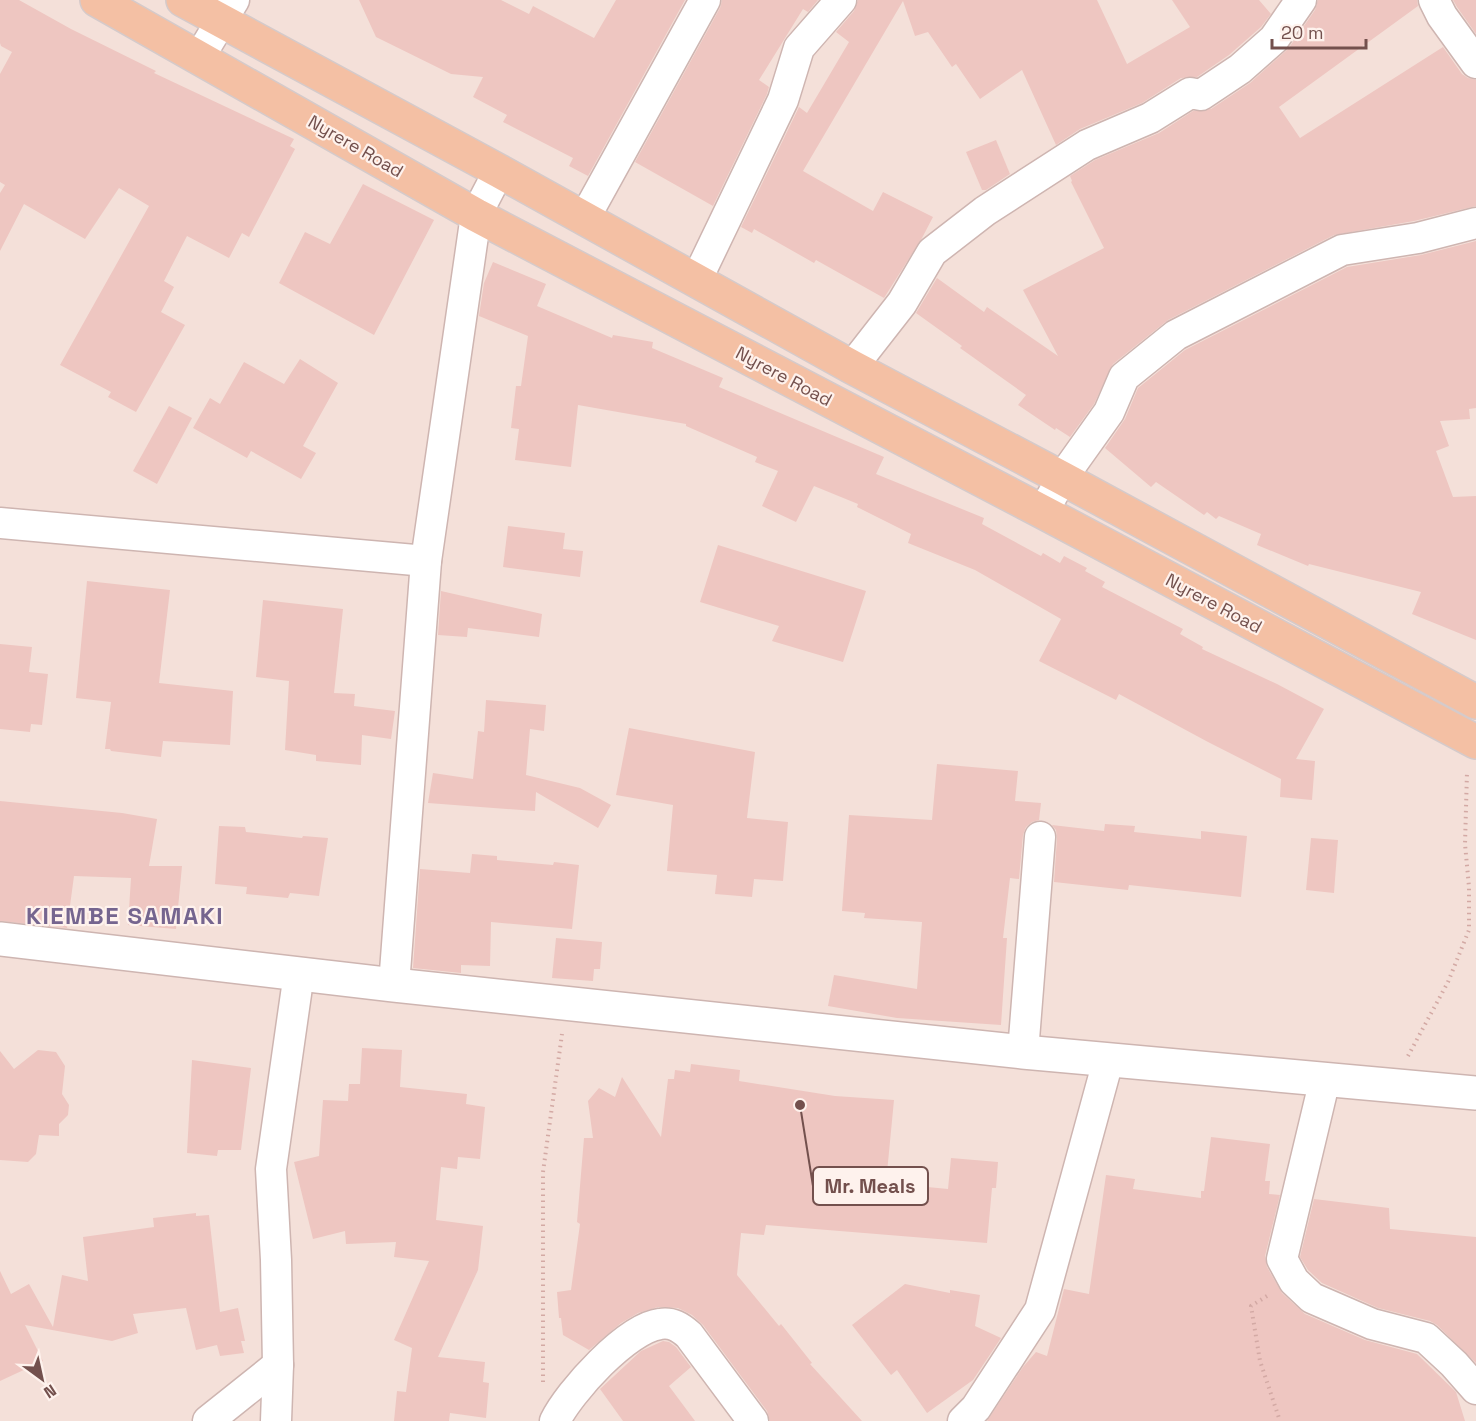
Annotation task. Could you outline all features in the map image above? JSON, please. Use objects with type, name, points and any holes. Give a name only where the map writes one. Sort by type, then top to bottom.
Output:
[{"type":"main road","name":"Nyrere Road","points":[[97,0],[200,56],[476,215],[1044,512],[1474,741]]},
{"type":"main road","name":"Nyrere Road","points":[[183,0],[227,10],[584,219],[852,367],[1476,702]]},
{"type":"street","points":[[584,219],[658,90],[705,0]]},
{"type":"street","points":[[696,281],[783,100],[799,48],[842,0]]},
{"type":"street","points":[[852,367],[902,303],[932,252],[985,211],[1087,145],[1150,118],[1190,93],[1202,95],[1240,69],[1274,39],[1301,0]]},
{"type":"street","points":[[1434,0],[1442,16],[1476,63]]},
{"type":"street","points":[[200,56],[227,10]]},
{"type":"street","points":[[394,985],[426,561],[476,215],[499,171]]},
{"type":"street","points":[[1044,512],[1062,478],[1109,412],[1124,377],[1176,335],[1342,250],[1418,238],[1476,223]]},
{"type":"street","points":[[0,523],[426,561]]},
{"type":"street","points":[[1023,1052],[1040,837]]},
{"type":"street","points":[[0,939],[394,985],[1108,1061],[1476,1093]]},
{"type":"street","points":[[276,1421],[278,1365],[276,1260],[271,1169],[299,973]]},
{"type":"street","points":[[963,1421],[976,1408],[1040,1310],[1108,1061]]},
{"type":"street","points":[[1325,1079],[1282,1259],[1294,1281],[1312,1298],[1372,1324],[1426,1338],[1476,1389]]},
{"type":"street","points":[[555,1421],[561,1409],[592,1370],[635,1335],[659,1324],[677,1325],[689,1335],[753,1421]]},
{"type":"street","points":[[208,1421],[278,1365]]},
{"type":"path","points":[[1402,1086],[1409,1051],[1430,1018],[1448,982],[1469,930],[1469,887],[1465,844],[1466,785],[1474,741]]},
{"type":"path","points":[[543,1385],[543,1172],[567,1003]]},
{"type":"path","points":[[1280,1421],[1260,1361],[1251,1306],[1267,1296],[1282,1259]]},
{"type":"shaded area","points":[[0,0],[1476,0],[1476,1421],[0,1421]]},
{"type":"building","points":[[0,0],[19,0],[71,29],[156,71],[154,73],[294,139],[290,146],[295,149],[249,237],[242,233],[229,258],[187,236],[164,281],[174,287],[161,312],[185,325],[136,412],[108,397],[111,392],[60,365],[149,206],[119,188],[85,239],[24,204],[0,251],[0,193],[5,185],[0,182],[0,74],[12,52],[0,43]]},
{"type":"building","points":[[359,0],[501,0],[529,14],[533,6],[594,38],[616,0],[685,0],[588,176],[569,166],[573,158],[503,122],[507,115],[473,97],[483,77],[451,74],[376,37]]},
{"type":"building","points":[[722,0],[818,0],[808,12],[803,9],[759,80],[769,87],[767,94],[713,206],[635,162],[720,8]]},
{"type":"building","points":[[858,0],[1097,0],[1127,64],[1190,27],[1172,0],[1259,0],[1271,14],[1261,27],[1229,55],[1197,77],[1181,78],[1142,103],[1080,129],[1056,145],[1022,70],[980,99],[956,64],[952,67],[928,32],[915,36],[903,1],[803,171],[873,211],[883,192],[933,217],[884,298],[816,260],[814,263],[754,229],[752,233],[741,227],[799,107],[807,113],[849,42],[836,32],[854,11]]},
{"type":"building","points":[[1318,0],[1417,0],[1418,6],[1279,107],[1300,138],[1443,47],[1462,74],[1476,80],[1476,206],[1414,221],[1334,235],[1168,320],[1113,364],[1094,404],[1070,437],[1056,428],[1055,430],[1018,405],[1026,395],[916,313],[937,278],[984,312],[987,307],[1058,356],[1023,290],[1104,248],[1070,176],[1095,160],[1159,133],[1193,111],[1211,109],[1250,83],[1288,49],[1315,10]]},
{"type":"building","points":[[1453,0],[1476,0],[1476,34],[1457,7]]},
{"type":"building","points":[[996,140],[1010,174],[986,190],[982,190],[966,152]]},
{"type":"building","points":[[363,184],[434,220],[374,335],[279,283],[305,232],[330,244]]},
{"type":"building","points":[[1476,241],[1476,408],[1469,409],[1470,419],[1440,421],[1449,446],[1436,451],[1453,497],[1476,496],[1476,640],[1412,614],[1421,592],[1309,564],[1308,566],[1257,545],[1261,534],[1219,516],[1216,519],[1207,512],[1204,515],[1156,482],[1151,487],[1105,448],[1125,419],[1138,388],[1185,350],[1347,267],[1421,255]]},
{"type":"building","points":[[493,262],[546,284],[537,306],[612,338],[613,335],[653,342],[652,348],[723,378],[719,387],[884,457],[876,474],[984,518],[982,524],[1041,556],[1043,553],[1060,563],[1064,556],[1087,568],[1085,571],[1105,582],[1102,587],[1183,629],[1180,634],[1203,647],[1202,649],[1324,709],[1296,759],[1315,761],[1312,800],[1280,797],[1281,779],[1119,694],[1116,700],[1039,661],[1061,619],[975,570],[908,543],[911,534],[857,507],[858,504],[814,486],[796,522],[762,506],[778,471],[755,462],[757,457],[686,426],[686,424],[578,405],[571,467],[515,460],[519,429],[511,428],[516,386],[521,386],[528,336],[479,316],[484,283]]},
{"type":"building","points":[[300,359],[338,383],[303,446],[316,453],[301,479],[251,451],[247,458],[193,428],[210,398],[220,404],[244,362],[284,384]]},
{"type":"building","points":[[169,406],[192,418],[157,484],[133,471]]},
{"type":"building","points":[[508,526],[565,533],[563,549],[583,551],[580,577],[503,567]]},
{"type":"building","points":[[718,545],[866,591],[843,662],[772,641],[779,626],[700,602]]},
{"type":"building","points":[[87,581],[170,590],[159,683],[233,691],[230,745],[163,741],[161,757],[105,749],[111,702],[76,698]]},
{"type":"building","points":[[441,591],[542,614],[539,637],[468,628],[467,637],[438,635]]},
{"type":"building","points":[[263,600],[343,609],[334,693],[355,694],[354,706],[395,711],[391,739],[362,735],[361,765],[316,761],[316,755],[285,750],[289,681],[256,677]]},
{"type":"building","points":[[0,644],[32,647],[29,672],[48,674],[42,725],[31,724],[30,732],[0,729]]},
{"type":"building","points":[[486,700],[546,705],[544,731],[530,729],[526,775],[580,788],[611,805],[598,828],[536,792],[535,811],[428,803],[433,773],[473,779],[478,731],[484,732]]},
{"type":"building","points":[[629,728],[755,752],[747,818],[788,822],[783,881],[754,879],[752,897],[715,894],[717,875],[667,871],[673,805],[616,795]]},
{"type":"building","points":[[937,764],[1018,771],[1015,801],[1041,803],[1039,820],[1026,827],[1023,835],[1019,879],[1010,878],[1003,938],[1007,938],[1001,1025],[897,1018],[828,1006],[834,975],[917,989],[922,922],[864,918],[865,913],[842,911],[849,815],[932,820]]},
{"type":"building","points":[[0,801],[122,813],[157,819],[149,866],[182,866],[176,929],[128,925],[131,878],[74,876],[67,928],[0,921]]},
{"type":"building","points":[[1105,824],[1135,826],[1134,832],[1201,839],[1201,831],[1247,836],[1241,897],[1129,885],[1128,890],[1054,882],[1057,838],[1056,830],[1052,825],[1104,831]]},
{"type":"building","points":[[219,826],[245,827],[246,832],[302,838],[303,836],[328,838],[319,896],[290,893],[288,898],[246,894],[247,887],[215,884]]},
{"type":"building","points":[[1311,838],[1338,840],[1334,893],[1306,890]]},
{"type":"building","points":[[472,854],[497,856],[497,860],[579,865],[572,929],[491,922],[490,966],[461,965],[461,973],[413,968],[420,869],[470,873]]},
{"type":"building","points":[[556,938],[602,942],[600,969],[594,969],[593,981],[552,978]]},
{"type":"building","points":[[362,1048],[402,1050],[400,1087],[467,1094],[466,1104],[485,1107],[480,1159],[458,1157],[457,1169],[441,1167],[436,1220],[483,1226],[478,1270],[438,1357],[485,1362],[483,1382],[489,1383],[486,1418],[450,1413],[449,1421],[394,1421],[397,1391],[406,1392],[412,1348],[394,1340],[429,1261],[394,1257],[396,1242],[346,1244],[345,1231],[313,1239],[294,1162],[319,1156],[323,1100],[348,1101],[349,1084],[360,1084]]},
{"type":"building","points":[[38,1050],[56,1052],[65,1066],[62,1094],[69,1105],[68,1115],[59,1124],[59,1136],[39,1135],[36,1154],[28,1162],[0,1160],[0,1051],[14,1069]]},
{"type":"building","points":[[192,1060],[251,1068],[241,1150],[218,1150],[217,1156],[187,1153]]},
{"type":"building","points":[[691,1064],[740,1070],[739,1081],[835,1096],[894,1100],[886,1183],[948,1189],[951,1158],[998,1162],[996,1188],[992,1188],[987,1243],[766,1225],[764,1235],[741,1233],[737,1275],[779,1326],[781,1324],[812,1363],[810,1364],[862,1421],[770,1421],[767,1411],[703,1325],[692,1315],[678,1308],[658,1307],[638,1313],[621,1323],[589,1350],[563,1335],[557,1292],[571,1290],[580,1224],[577,1222],[584,1138],[593,1138],[588,1101],[599,1088],[615,1097],[622,1077],[661,1137],[668,1079],[674,1079],[675,1070],[690,1072]]},
{"type":"building","points":[[1211,1137],[1270,1144],[1265,1181],[1270,1181],[1269,1194],[1280,1195],[1265,1256],[1267,1267],[1282,1293],[1305,1314],[1365,1340],[1417,1354],[1456,1392],[1465,1421],[987,1421],[1023,1367],[1036,1352],[1047,1356],[1064,1289],[1089,1294],[1106,1175],[1135,1179],[1133,1189],[1201,1198],[1201,1191],[1204,1191]]},
{"type":"building","points":[[1314,1199],[1389,1208],[1390,1229],[1476,1237],[1476,1363],[1430,1321],[1378,1308],[1322,1283],[1308,1270],[1300,1257]]},
{"type":"building","points":[[196,1213],[196,1216],[209,1215],[220,1312],[238,1308],[245,1341],[241,1341],[244,1353],[220,1356],[217,1345],[196,1350],[186,1308],[133,1314],[138,1333],[112,1341],[25,1325],[43,1361],[0,1381],[0,1271],[11,1294],[29,1284],[53,1327],[62,1275],[88,1281],[83,1237],[154,1227],[153,1218]]},
{"type":"building","points":[[905,1284],[950,1293],[950,1290],[980,1295],[975,1326],[1001,1338],[973,1380],[927,1413],[897,1370],[891,1375],[852,1325]]},
{"type":"building","points":[[663,1341],[676,1347],[691,1367],[669,1386],[695,1421],[623,1421],[600,1389],[641,1351]]},
{"type":"place","name":"Mr. Meals","points":[[800,1105]]},
{"type":"district","name":"KIEMBE SAMAKI","points":[[125,915]]}]
